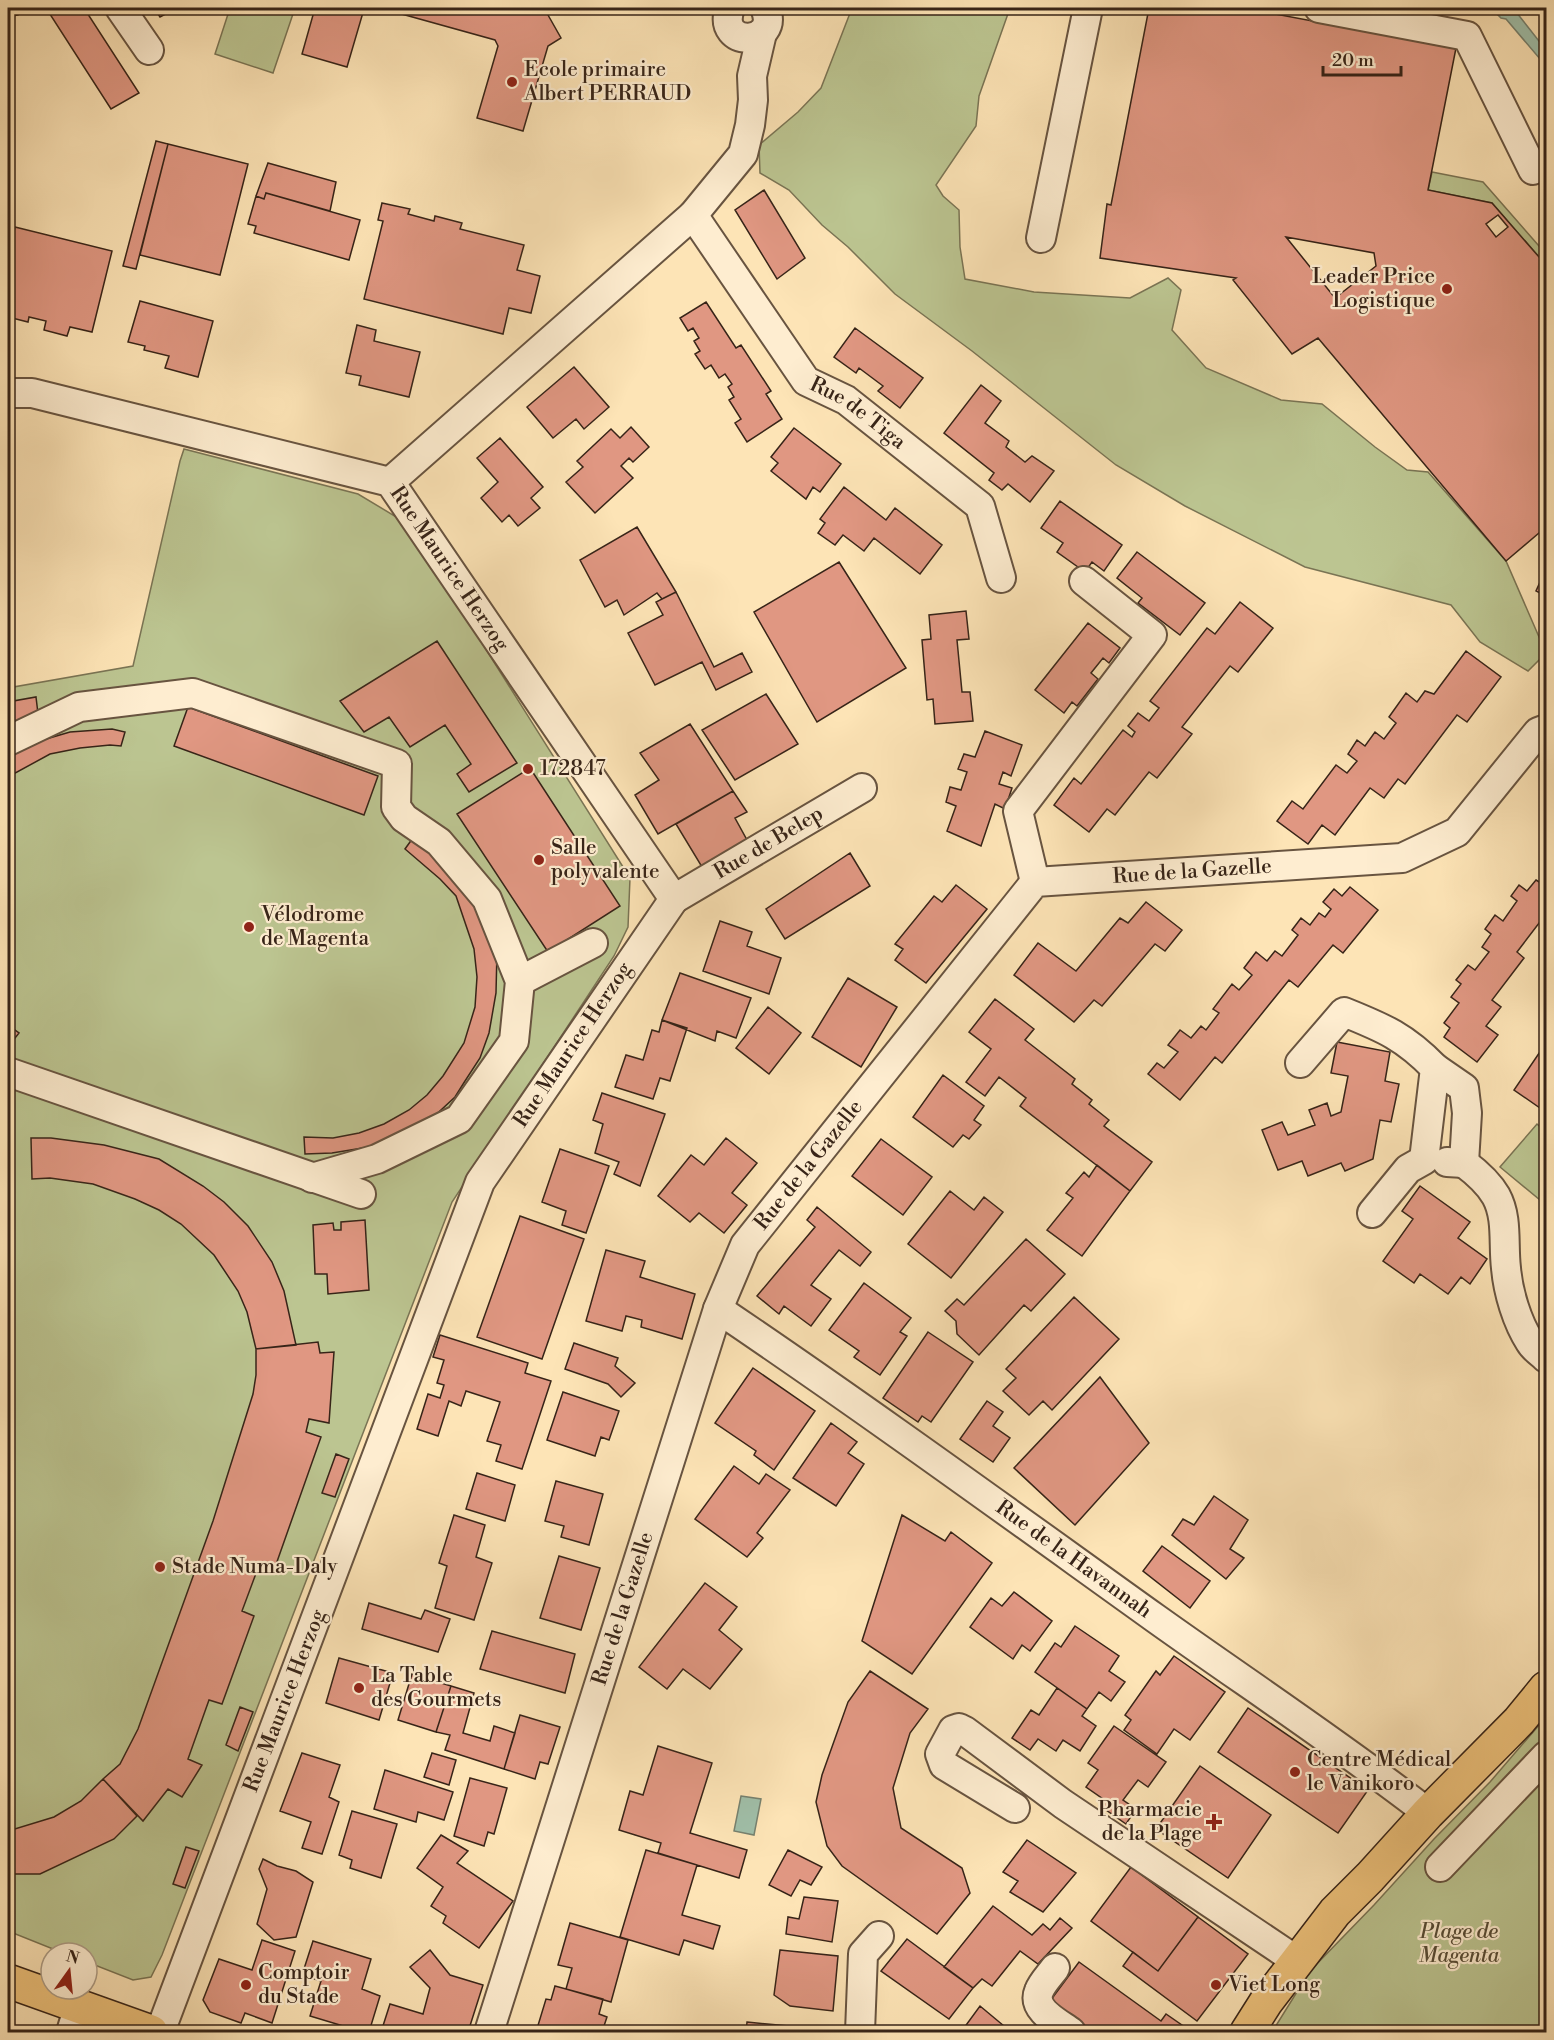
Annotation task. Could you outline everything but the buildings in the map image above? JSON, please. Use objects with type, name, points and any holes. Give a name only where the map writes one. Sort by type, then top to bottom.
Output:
[{"type":"main road","points":[[1247,2032],[1266,2002],[1335,1912],[1519,1721],[1546,1688]]},
{"type":"main road","points":[[8,1980],[75,2019],[151,2032]]},
{"type":"street","points":[[120,8],[149,50]]},
{"type":"street","points":[[1041,238],[1088,8]]},
{"type":"street","points":[[1319,8],[1467,36],[1542,171]]},
{"type":"street","points":[[726,17],[744,38],[750,38],[769,18]]},
{"type":"street","points":[[726,17],[752,76]]},
{"type":"street","points":[[390,482],[693,215],[743,154],[753,100],[752,76],[769,18]]},
{"type":"street","name":"Rue de Tiga","points":[[693,215],[806,381],[846,400],[980,506],[1001,578]]},
{"type":"street","name":"Rue Maurice Herzog","points":[[8,393],[32,393],[390,482],[674,899],[480,1182],[160,2032]]},
{"type":"street","points":[[1035,882],[1018,811],[1152,635],[1084,581]]},
{"type":"street","points":[[8,741],[79,707],[194,693],[397,764],[396,807],[404,818],[439,842],[487,899],[520,981],[514,1041],[459,1119],[377,1159],[312,1178]]},
{"type":"street","name":"Rue de la Gazelle","points":[[489,2032],[718,1309],[745,1245],[1035,882],[1402,858],[1457,832],[1538,732],[1546,729]]},
{"type":"street","name":"Rue de Belep","points":[[674,899],[862,788]]},
{"type":"street","points":[[520,981],[593,943]]},
{"type":"street","points":[[1300,1063],[1344,1012],[1387,1029],[1464,1088],[1467,1113],[1464,1163]]},
{"type":"street","points":[[1424,1160],[1435,1068]]},
{"type":"street","points":[[8,1072],[361,1194]]},
{"type":"street","points":[[1372,1213],[1408,1169],[1424,1160],[1464,1163],[1482,1177],[1496,1197],[1505,1233],[1506,1268],[1520,1322],[1530,1344],[1546,1358]]},
{"type":"street","name":"Rue de la Havannah","points":[[718,1309],[793,1359],[1174,1632],[1286,1709],[1428,1813]]},
{"type":"street","points":[[1015,1808],[944,1765],[940,1754],[953,1730],[959,1728],[965,1731],[1063,1804],[1297,1961]]},
{"type":"street","points":[[1440,1867],[1546,1756]]},
{"type":"street","points":[[860,2032],[862,1954],[879,1936]]},
{"type":"street","points":[[1055,1968],[1038,1992],[1038,2003],[1042,2011],[1071,2032]]},
{"type":"green space","points":[[230,8],[295,8],[273,73],[215,54]]},
{"type":"green space","points":[[852,8],[1010,8],[979,96],[976,126],[936,185],[943,196],[959,210],[960,247],[965,279],[1034,292],[1130,298],[1168,278],[1181,290],[1172,330],[1206,368],[1281,400],[1322,404],[1407,470],[1428,472],[1506,561],[1546,653],[1528,671],[1480,642],[1451,605],[1305,567],[1185,506],[1116,465],[972,351],[895,294],[848,247],[822,225],[789,190],[760,173],[759,145],[798,112],[821,88]]},
{"type":"green space","points":[[1432,172],[1483,182],[1546,254],[1546,265],[1492,203],[1428,190]]},
{"type":"green space","points":[[184,449],[358,494],[398,518],[441,578],[630,878],[628,927],[614,956],[452,1202],[162,1955],[151,1977],[133,1980],[99,1967],[99,1941],[39,1941],[39,1943],[8,1931],[8,688],[133,666]]},
{"type":"green space","points":[[1537,1124],[1546,1132],[1546,1205],[1500,1167]]},
{"type":"green space","name":"Plage de Magenta","points":[[1546,1717],[1546,2032],[1272,2032],[1310,1971],[1490,1782]]},
{"type":"shaded area","points":[[1491,8],[1513,8],[1546,50],[1546,66],[1506,19],[1501,18]]},
{"type":"shaded area","points":[[741,1796],[761,1799],[754,1835],[734,1831]]},
{"type":"place","name":"Ecole primaire Albert PERRAUD","points":[[512,82]]},
{"type":"place","name":"Leader Price Logistique","points":[[1447,289]]},
{"type":"place","name":"172847","points":[[528,769]]},
{"type":"place","name":"Salle polyvalente","points":[[539,860]]},
{"type":"place","name":"Vélodrome de Magenta","points":[[249,927]]},
{"type":"place","name":"Stade Numa-Daly","points":[[160,1567]]},
{"type":"place","name":"La Table des Gourmets","points":[[359,1688]]},
{"type":"place","name":"Centre Médical le Vanikoro","points":[[1295,1772]]},
{"type":"place","name":"Pharmacie de la Plage","points":[[1214,1822]]},
{"type":"place","name":"Comptoir du Stade","points":[[246,1985]]},
{"type":"place","name":"Viet Long","points":[[1216,1985]]}]
